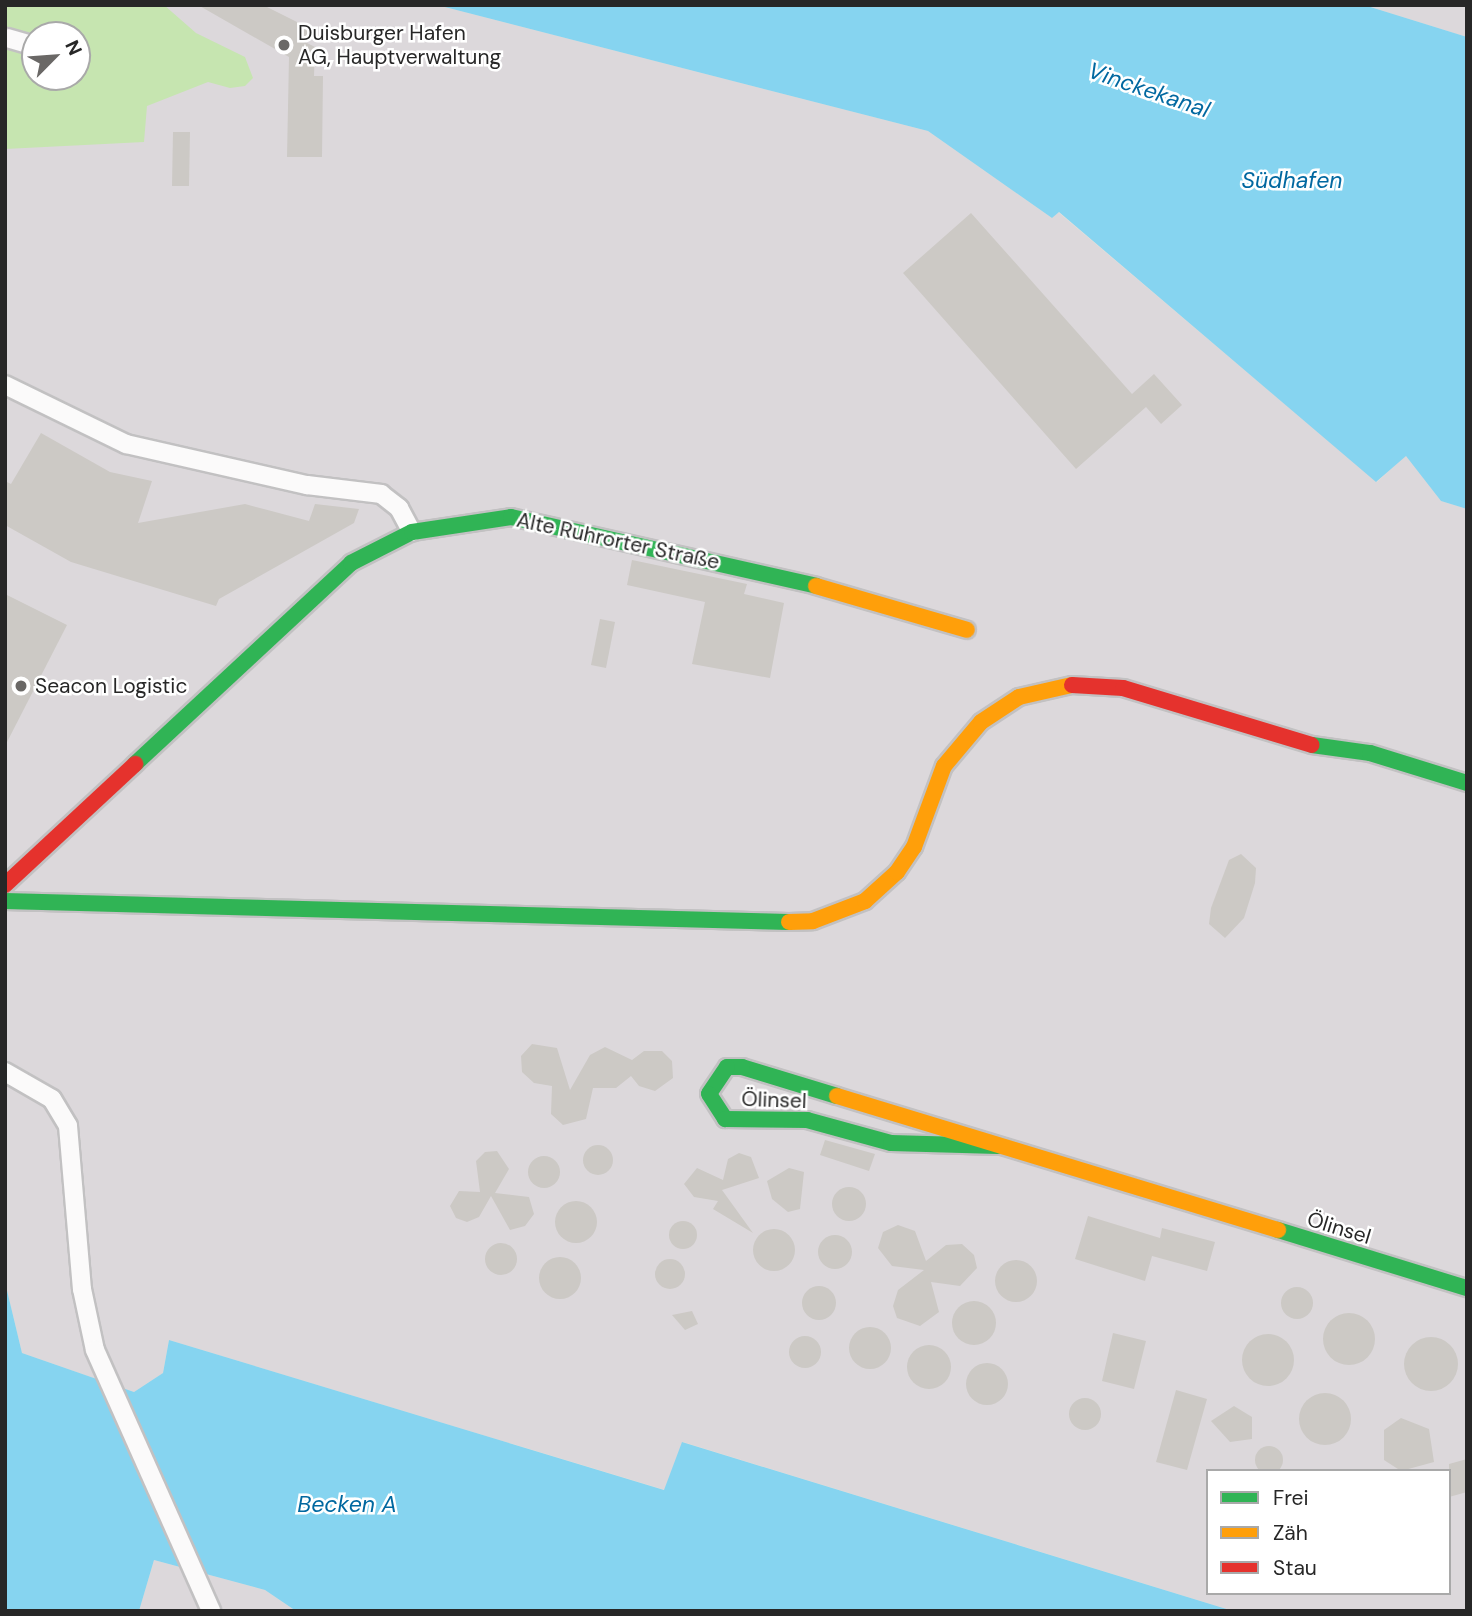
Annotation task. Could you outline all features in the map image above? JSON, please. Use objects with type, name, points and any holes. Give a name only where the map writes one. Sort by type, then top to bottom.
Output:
[{"type":"street","points":[[5,385],[126,444],[307,485],[381,494],[399,508],[412,532]]},
{"type":"street","name":"Alte Ruhrorter Straße","points":[[5,885],[351,563],[412,532],[511,517],[781,576],[967,630]]},
{"type":"street","points":[[5,901],[759,924],[813,921],[865,901],[902,866],[944,766],[981,722],[1033,691],[1083,682],[1124,688],[1294,743],[1370,753],[1467,783]]},
{"type":"street","name":"Ölinsel","points":[[998,1146],[891,1143],[807,1120],[725,1119],[709,1094],[727,1067],[742,1067],[1467,1288]]},
{"type":"street","points":[[5,1072],[51,1099],[68,1126],[82,1289],[95,1350],[211,1611]]},
{"type":"shaded area","points":[[5,5],[437,5],[928,131],[1052,218],[1058,212],[1377,482],[1406,455],[1441,501],[1467,509],[1467,1611],[1233,1611],[683,1442],[665,1490],[169,1340],[163,1373],[134,1392],[22,1353],[5,1282]]},
{"type":"shaded area","points":[[1364,5],[1467,5],[1467,37]]},
{"type":"shaded area","points":[[154,1560],[265,1590],[296,1611],[139,1611]]},
{"type":"green space","points":[[5,5],[164,5],[196,33],[245,57],[253,78],[245,86],[230,88],[208,82],[147,106],[144,142],[5,149]]},
{"type":"water","name":"Südhafen","points":[[437,5],[1364,5],[1467,37],[1467,509],[1441,501],[1406,456],[1376,482],[1059,212],[1052,218],[928,131]]},
{"type":"water","name":"Becken A","points":[[5,1282],[22,1353],[134,1392],[163,1373],[169,1340],[664,1490],[682,1442],[1233,1611],[296,1611],[265,1590],[154,1560],[139,1611],[5,1611]]},
{"type":"building","points":[[198,5],[263,5],[311,29],[305,42],[315,47],[314,76],[323,76],[322,157],[287,157],[289,57]]},
{"type":"building","points":[[173,132],[190,132],[189,186],[172,186]]},
{"type":"building","points":[[971,213],[1132,394],[1154,374],[1182,405],[1161,424],[1146,407],[1076,469],[903,273]]},
{"type":"building","points":[[41,433],[110,472],[152,481],[138,523],[245,504],[309,521],[315,504],[359,509],[354,523],[219,599],[216,606],[71,562],[5,525],[5,481],[11,484]]},
{"type":"building","points":[[632,560],[747,584],[744,594],[784,603],[770,678],[692,664],[705,602],[627,585]]},
{"type":"building","name":"Seacon Logistic","points":[[5,594],[67,625],[5,746]]},
{"type":"building","points":[[600,619],[615,622],[606,668],[591,665]]},
{"type":"building","points":[[1241,854],[1256,868],[1255,883],[1244,918],[1225,938],[1209,924],[1211,908],[1229,860]]},
{"type":"building","points":[[532,1044],[557,1048],[570,1090],[590,1055],[605,1047],[632,1060],[644,1051],[662,1051],[672,1061],[673,1078],[655,1091],[639,1086],[631,1076],[616,1088],[593,1088],[586,1119],[563,1125],[551,1114],[552,1086],[534,1083],[522,1072],[521,1056]]},
{"type":"building","points":[[825,1140],[875,1154],[869,1171],[820,1155]]},
{"type":"building","points":[[598,1145],[609,1149],[613,1160],[609,1171],[598,1175],[587,1171],[583,1160],[587,1149]]},
{"type":"building","points":[[497,1151],[509,1169],[495,1193],[529,1197],[534,1214],[525,1226],[510,1230],[491,1196],[479,1217],[467,1222],[456,1218],[450,1206],[459,1191],[480,1192],[476,1161],[485,1152]]},
{"type":"building","points":[[739,1153],[751,1157],[759,1178],[722,1190],[753,1233],[713,1209],[718,1201],[694,1197],[684,1184],[697,1168],[723,1180],[728,1159]]},
{"type":"building","points":[[544,1156],[555,1161],[560,1172],[555,1183],[544,1188],[533,1183],[528,1172],[533,1161]]},
{"type":"building","points":[[789,1168],[804,1172],[800,1209],[788,1212],[772,1199],[767,1181]]},
{"type":"building","points":[[849,1187],[861,1192],[866,1204],[861,1216],[849,1221],[837,1216],[832,1204],[837,1192]]},
{"type":"building","points":[[576,1201],[591,1207],[597,1222],[591,1237],[576,1243],[561,1237],[555,1222],[561,1207]]},
{"type":"building","points":[[1088,1216],[1160,1238],[1162,1228],[1215,1242],[1207,1271],[1152,1256],[1145,1281],[1075,1259]]},
{"type":"building","points":[[683,1221],[693,1225],[697,1235],[693,1245],[683,1249],[673,1245],[669,1235],[673,1225]]},
{"type":"building","points":[[898,1225],[915,1231],[926,1261],[946,1245],[962,1244],[974,1255],[977,1268],[960,1286],[931,1282],[939,1312],[920,1326],[897,1318],[893,1306],[898,1290],[924,1270],[892,1266],[878,1248],[883,1232]]},
{"type":"building","points":[[774,1229],[789,1235],[795,1250],[789,1265],[774,1271],[759,1265],[753,1250],[759,1235]]},
{"type":"building","points":[[835,1235],[847,1240],[852,1252],[847,1264],[835,1269],[823,1264],[818,1252],[823,1240]]},
{"type":"building","points":[[501,1243],[513,1247],[517,1259],[513,1271],[501,1275],[489,1271],[485,1259],[489,1247]]},
{"type":"building","points":[[560,1257],[575,1263],[581,1278],[575,1293],[560,1299],[545,1293],[539,1278],[545,1263]]},
{"type":"building","points":[[670,1259],[681,1263],[685,1274],[681,1285],[670,1289],[659,1285],[655,1274],[659,1263]]},
{"type":"building","points":[[1016,1260],[1031,1266],[1037,1281],[1031,1296],[1016,1302],[1001,1296],[995,1281],[1001,1266]]},
{"type":"building","points":[[819,1286],[831,1291],[836,1303],[831,1315],[819,1320],[807,1315],[802,1303],[807,1291]]},
{"type":"building","points":[[1297,1287],[1308,1292],[1313,1303],[1308,1314],[1297,1319],[1286,1314],[1281,1303],[1286,1292]]},
{"type":"building","points":[[974,1301],[989,1308],[996,1323],[989,1338],[974,1345],[959,1338],[952,1323],[959,1308]]},
{"type":"building","points":[[692,1311],[698,1324],[685,1330],[672,1315]]},
{"type":"building","points":[[1349,1313],[1368,1320],[1375,1339],[1368,1358],[1349,1365],[1330,1358],[1323,1339],[1330,1320]]},
{"type":"building","points":[[870,1327],[885,1333],[891,1348],[885,1363],[870,1369],[855,1363],[849,1348],[855,1333]]},
{"type":"building","points":[[1113,1333],[1146,1341],[1134,1389],[1102,1381]]},
{"type":"building","points":[[1268,1334],[1287,1341],[1294,1360],[1287,1379],[1268,1386],[1249,1379],[1242,1360],[1249,1341]]},
{"type":"building","points":[[805,1336],[817,1340],[821,1352],[817,1364],[805,1368],[793,1364],[789,1352],[793,1340]]},
{"type":"building","points":[[1431,1337],[1450,1345],[1458,1364],[1450,1383],[1431,1391],[1412,1383],[1404,1364],[1412,1345]]},
{"type":"building","points":[[929,1345],[944,1352],[951,1367],[944,1382],[929,1389],[914,1382],[907,1367],[914,1352]]},
{"type":"building","points":[[987,1363],[1002,1369],[1008,1384],[1002,1399],[987,1405],[972,1399],[966,1384],[972,1369]]},
{"type":"building","points":[[1176,1390],[1207,1399],[1187,1470],[1156,1462]]},
{"type":"building","points":[[1325,1393],[1344,1400],[1351,1419],[1344,1438],[1325,1445],[1306,1438],[1299,1419],[1306,1400]]},
{"type":"building","points":[[1085,1398],[1096,1403],[1101,1414],[1096,1425],[1085,1430],[1074,1425],[1069,1414],[1074,1403]]},
{"type":"building","points":[[1234,1406],[1252,1417],[1252,1439],[1230,1442],[1211,1421]]},
{"type":"building","points":[[1401,1418],[1429,1429],[1434,1462],[1398,1469],[1384,1460],[1384,1430]]},
{"type":"building","points":[[1264,1447],[1274,1447],[1282,1455],[1280,1469],[1258,1469],[1256,1465],[1256,1455]]},
{"type":"building","points":[[1467,1459],[1467,1492],[1451,1496],[1449,1464]]},
{"type":"traffic: fast","points":[[135,764],[351,563],[412,532],[511,517],[816,586]]},
{"type":"traffic: fast","points":[[1312,745],[1370,753],[1467,783]]},
{"type":"traffic: fast","points":[[5,901],[789,922]]},
{"type":"traffic: fast","points":[[837,1096],[742,1067],[727,1067],[709,1094],[725,1119],[807,1120],[891,1143],[998,1146]]},
{"type":"traffic: fast","points":[[1278,1230],[1467,1288]]},
{"type":"traffic: slow","points":[[816,586],[967,630]]},
{"type":"traffic: slow","points":[[789,922],[813,921],[865,901],[897,872],[914,847],[944,766],[981,722],[1019,697],[1072,685]]},
{"type":"traffic: slow","points":[[837,1096],[1278,1230]]},
{"type":"traffic: jam","points":[[1072,685],[1123,688],[1312,745]]},
{"type":"traffic: jam","points":[[5,885],[135,764]]},
{"type":"place","name":"Duisburger Hafen AG, Hauptverwaltung","points":[[284,45]]},
{"type":"place","name":"Seacon Logistic","points":[[21,686]]},
{"type":"water label","name":"Vinckekanal","points":[[1149,90]]}]
